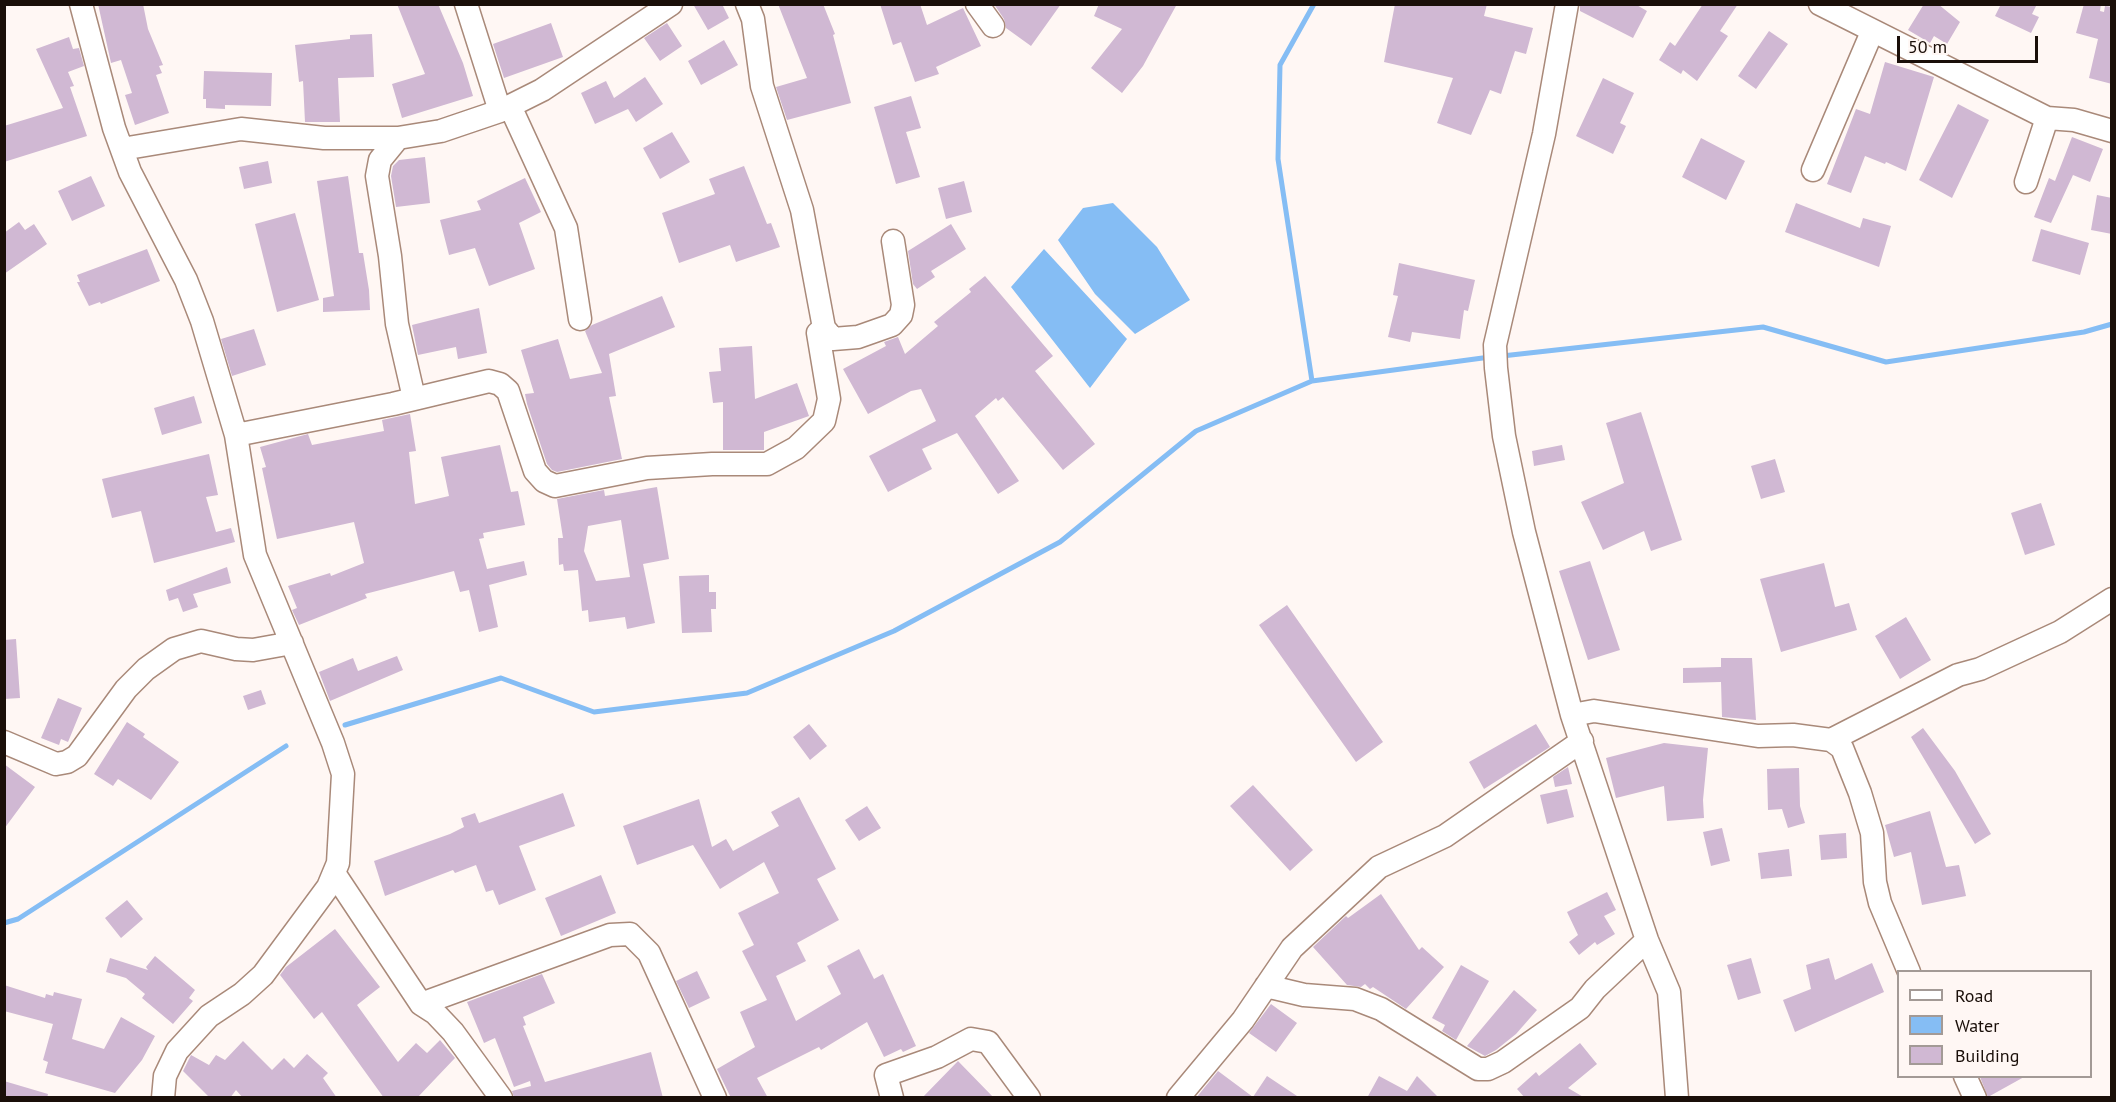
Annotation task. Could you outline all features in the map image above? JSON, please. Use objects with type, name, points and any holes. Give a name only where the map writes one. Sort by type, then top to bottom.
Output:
[{"type":"street","points":[[81,4],[130,172],[194,300],[236,435],[255,555],[333,743],[343,774],[342,833],[338,863],[334,873],[313,910],[263,975],[242,994],[209,1016],[177,1051],[165,1076],[163,1098]]},
{"type":"street","points":[[466,4],[505,109],[566,228],[580,319]]},
{"type":"street","points":[[122,149],[241,129],[324,138],[398,138],[441,130],[505,109],[542,90],[671,4]]},
{"type":"street","points":[[747,4],[753,19],[762,86],[802,210],[824,328],[833,339],[848,340],[892,325],[901,315],[902,292],[893,241]]},
{"type":"street","points":[[978,4],[993,26]]},
{"type":"street","points":[[1567,4],[1544,134],[1495,345],[1496,369],[1504,436],[1524,532],[1572,715],[1647,940],[1669,992],[1677,1098]]},
{"type":"street","points":[[1820,4],[2047,118],[2074,120],[2112,131]]},
{"type":"street","points":[[1813,170],[1872,32]]},
{"type":"street","points":[[2026,182],[2047,118]]},
{"type":"street","points":[[398,138],[380,160],[376,176],[390,256],[397,324],[414,398]]},
{"type":"street","points":[[236,435],[489,381],[500,384],[508,392],[535,471],[544,481],[555,486],[647,468],[712,464],[767,464],[796,448],[824,421],[829,399],[818,333],[824,328]]},
{"type":"street","points":[[1831,740],[1958,675],[1980,669],[2060,632],[2112,599]]},
{"type":"street","points":[[4,742],[56,764],[67,762],[77,756],[126,689],[146,669],[174,649],[201,641],[244,650],[292,644]]},
{"type":"street","points":[[1572,715],[1594,711],[1758,736],[1793,735],[1831,740],[1842,748],[1860,793],[1872,833],[1875,882],[1880,903],[1909,970]]},
{"type":"street","points":[[1178,1098],[1243,1020],[1292,948],[1379,867],[1445,836],[1582,741]]},
{"type":"street","points":[[334,873],[421,1004],[435,1013],[453,1032],[501,1098]]},
{"type":"street","points":[[421,1004],[610,934],[630,934],[649,953],[715,1098]]},
{"type":"street","points":[[1266,986],[1304,995],[1355,999],[1381,1009],[1478,1069],[1488,1069],[1503,1062],[1580,1008],[1595,989],[1647,940]]},
{"type":"street","points":[[892,1098],[886,1075],[937,1057],[971,1040],[988,1042],[1029,1098]]},
{"type":"street","points":[[1965,1078],[1975,1098]]},
{"type":"water","points":[[1113,203],[1157,247],[1190,300],[1135,334],[1095,294],[1058,240],[1083,208]]},
{"type":"water","points":[[1044,249],[1127,339],[1090,388],[1011,287]]},
{"type":"building","points":[[98,4],[143,4],[148,29],[163,65],[159,66],[162,73],[156,75],[169,113],[135,125],[125,95],[132,93],[121,60],[111,63]]},
{"type":"building","points":[[397,4],[438,4],[463,63],[473,96],[402,118],[392,84],[425,74]]},
{"type":"building","points":[[693,4],[722,4],[729,18],[708,30]]},
{"type":"building","points":[[778,4],[823,4],[835,34],[833,35],[851,103],[787,120],[776,87],[807,78]]},
{"type":"building","points":[[880,4],[920,4],[927,25],[963,8],[981,46],[936,67],[939,74],[915,82],[901,42],[893,45]]},
{"type":"building","points":[[994,4],[1061,4],[1031,46],[1006,28],[1004,19]]},
{"type":"building","points":[[1099,4],[1177,4],[1143,66],[1122,93],[1091,68],[1122,29],[1094,16]]},
{"type":"building","points":[[1395,4],[1487,4],[1484,16],[1533,28],[1526,54],[1515,51],[1501,94],[1490,90],[1471,135],[1437,123],[1453,78],[1384,62]]},
{"type":"building","points":[[1580,4],[1635,4],[1647,11],[1633,38],[1580,11]]},
{"type":"building","points":[[1703,4],[1738,4],[1720,31],[1728,36],[1697,81],[1683,70],[1681,74],[1659,60],[1670,42],[1675,46]]},
{"type":"building","points":[[1924,4],[1938,4],[1960,22],[1947,44],[1934,36],[1930,43],[1908,30]]},
{"type":"building","points":[[2001,4],[2037,4],[2032,14],[2039,17],[2031,33],[1995,16]]},
{"type":"building","points":[[2084,4],[2101,4],[2100,11],[2104,12],[2105,6],[2112,7],[2112,84],[2089,78],[2098,39],[2076,33]]},
{"type":"building","points":[[551,23],[563,57],[504,78],[493,44]]},
{"type":"building","points":[[667,23],[682,46],[660,61],[644,38]]},
{"type":"building","points":[[1769,31],[1788,44],[1756,89],[1738,76]]},
{"type":"building","points":[[372,34],[374,77],[338,78],[340,122],[305,122],[303,81],[299,82],[295,45],[350,39],[350,35]]},
{"type":"building","points":[[69,37],[73,49],[79,48],[84,66],[68,72],[74,86],[70,87],[87,136],[4,162],[4,126],[63,108],[36,49]]},
{"type":"building","points":[[724,40],[738,65],[701,85],[688,61]]},
{"type":"building","points":[[1885,62],[1934,77],[1906,171],[1865,156],[1851,193],[1827,184],[1856,109],[1870,114]]},
{"type":"building","points":[[204,71],[272,73],[271,106],[225,105],[225,109],[206,108],[206,99],[203,99]]},
{"type":"building","points":[[645,77],[663,104],[636,122],[628,109],[595,124],[581,93],[606,81],[614,98]]},
{"type":"building","points":[[1603,78],[1634,93],[1620,123],[1626,126],[1613,154],[1576,136]]},
{"type":"building","points":[[911,96],[921,128],[906,132],[920,177],[896,184],[874,107]]},
{"type":"building","points":[[1958,104],[1989,120],[1952,198],[1919,180]]},
{"type":"building","points":[[672,132],[690,162],[660,179],[643,148]]},
{"type":"building","points":[[2072,137],[2103,149],[2090,182],[2073,175],[2051,223],[2034,217],[2049,178],[2055,181]]},
{"type":"building","points":[[1701,138],[1745,161],[1726,200],[1682,177]]},
{"type":"building","points":[[425,157],[430,203],[396,207],[391,176],[393,166],[399,160]]},
{"type":"building","points":[[268,161],[272,183],[244,189],[239,167]]},
{"type":"building","points":[[744,166],[767,224],[771,223],[780,247],[736,262],[730,245],[679,263],[662,213],[715,194],[709,179]]},
{"type":"building","points":[[91,176],[105,206],[72,221],[58,191]]},
{"type":"building","points":[[348,176],[359,253],[363,253],[370,310],[323,312],[323,298],[334,296],[317,181]]},
{"type":"building","points":[[525,178],[541,212],[519,223],[535,269],[489,286],[475,248],[449,255],[440,220],[481,210],[477,201]]},
{"type":"building","points":[[964,181],[972,212],[946,219],[938,188]]},
{"type":"building","points":[[2097,195],[2112,198],[2112,234],[2091,230]]},
{"type":"building","points":[[1796,203],[1860,228],[1863,218],[1891,226],[1879,267],[1785,232]]},
{"type":"building","points":[[295,213],[319,300],[277,312],[255,224]]},
{"type":"building","points":[[19,222],[25,230],[34,224],[47,244],[4,274],[4,233]]},
{"type":"building","points":[[951,224],[966,249],[931,271],[935,277],[917,289],[913,284],[908,251]]},
{"type":"building","points":[[2041,229],[2089,243],[2080,275],[2032,261]]},
{"type":"building","points":[[147,249],[160,281],[101,304],[100,302],[89,306],[77,282],[80,282],[77,275]]},
{"type":"building","points":[[1399,263],[1475,280],[1468,311],[1464,310],[1460,339],[1412,332],[1410,342],[1388,337],[1398,296],[1393,295]]},
{"type":"building","points":[[985,276],[1053,356],[1035,371],[1095,444],[1063,470],[1003,397],[998,401],[996,398],[975,416],[1019,481],[998,494],[957,433],[922,449],[932,469],[888,492],[869,456],[936,421],[921,389],[911,391],[868,414],[843,369],[886,346],[884,342],[898,337],[905,354],[938,326],[934,322],[971,292],[969,289]]},
{"type":"building","points":[[662,296],[675,327],[609,354],[616,396],[609,397],[622,459],[557,472],[552,470],[547,464],[527,404],[525,394],[534,393],[521,350],[558,339],[570,379],[602,373],[585,331],[592,325]]},
{"type":"building","points":[[479,308],[487,353],[458,359],[456,347],[418,355],[412,325]]},
{"type":"building","points":[[254,329],[266,365],[232,376],[221,339]]},
{"type":"building","points":[[752,346],[755,399],[797,383],[809,416],[764,432],[764,450],[723,450],[723,402],[713,403],[709,372],[721,371],[719,348]]},
{"type":"building","points":[[194,396],[202,423],[162,435],[154,408]]},
{"type":"building","points":[[1641,412],[1682,540],[1651,551],[1644,531],[1603,550],[1581,502],[1624,483],[1606,423]]},
{"type":"building","points":[[410,414],[416,451],[409,452],[415,504],[449,496],[441,457],[500,445],[511,492],[518,491],[525,525],[483,533],[484,538],[479,539],[487,569],[524,561],[527,575],[489,585],[498,627],[479,632],[469,590],[460,592],[454,571],[365,594],[367,598],[299,625],[292,610],[297,608],[288,586],[330,573],[331,576],[364,563],[354,522],[277,539],[262,468],[266,467],[260,447],[308,434],[312,445],[384,431],[382,420]]},
{"type":"building","points":[[1562,445],[1565,460],[1534,466],[1532,451]]},
{"type":"building","points":[[209,454],[218,495],[206,497],[216,532],[231,528],[235,542],[154,563],[141,511],[112,518],[102,479]]},
{"type":"building","points":[[1775,459],[1785,492],[1761,499],[1751,466]]},
{"type":"building","points":[[657,487],[669,559],[643,564],[655,623],[627,629],[625,617],[589,622],[588,610],[582,611],[578,570],[564,571],[563,564],[559,565],[558,538],[563,538],[557,499],[604,490],[605,496]],"holes":[[[621,520],[630,577],[596,581],[584,551],[588,526]]]},
{"type":"building","points":[[2041,503],[2055,545],[2025,555],[2011,513]]},
{"type":"building","points":[[1590,561],[1620,650],[1588,660],[1559,571]]},
{"type":"building","points":[[1824,563],[1835,607],[1849,603],[1857,630],[1781,652],[1760,579]]},
{"type":"building","points":[[227,567],[231,583],[193,594],[198,607],[183,612],[178,598],[169,601],[166,590]]},
{"type":"building","points":[[709,575],[709,592],[716,592],[716,609],[711,609],[712,632],[682,633],[679,576]]},
{"type":"building","points":[[1287,605],[1383,742],[1356,762],[1259,625]]},
{"type":"building","points":[[1906,617],[1931,660],[1900,679],[1875,636]]},
{"type":"building","points":[[16,639],[20,698],[4,699],[4,640]]},
{"type":"building","points":[[397,656],[403,670],[330,701],[319,672],[353,658],[358,671]]},
{"type":"building","points":[[1721,658],[1752,658],[1756,720],[1722,717],[1721,682],[1683,683],[1683,668],[1721,667]]},
{"type":"building","points":[[261,690],[266,704],[248,710],[243,696]]},
{"type":"building","points":[[58,698],[82,708],[68,742],[61,739],[59,745],[41,738]]},
{"type":"building","points":[[127,722],[145,734],[143,737],[179,762],[151,800],[118,779],[113,786],[94,774]]},
{"type":"building","points":[[809,724],[827,746],[810,760],[793,737]]},
{"type":"building","points":[[1536,724],[1550,747],[1484,789],[1469,762]]},
{"type":"building","points":[[1923,728],[1955,771],[1991,834],[1975,844],[1911,737]]},
{"type":"building","points":[[1664,743],[1708,748],[1703,800],[1704,818],[1667,821],[1664,786],[1616,798],[1606,758]]},
{"type":"building","points":[[4,764],[35,787],[4,829]]},
{"type":"building","points":[[1568,767],[1572,784],[1555,787],[1553,777]]},
{"type":"building","points":[[1799,768],[1800,806],[1805,823],[1788,828],[1782,809],[1768,810],[1767,769]]},
{"type":"building","points":[[1253,785],[1313,850],[1290,871],[1230,806]]},
{"type":"building","points":[[1567,789],[1574,817],[1547,824],[1540,795]]},
{"type":"building","points":[[563,793],[575,826],[519,846],[536,890],[499,905],[493,890],[486,892],[476,865],[455,873],[453,870],[385,896],[374,861],[450,834],[464,827],[461,818],[475,813],[479,823]]},
{"type":"building","points":[[799,797],[836,869],[817,879],[839,920],[797,943],[806,961],[776,976],[796,1021],[841,994],[827,966],[859,949],[874,979],[883,974],[916,1046],[903,1052],[901,1049],[884,1057],[867,1022],[821,1050],[819,1047],[757,1078],[768,1098],[731,1098],[717,1069],[755,1047],[740,1012],[767,1000],[742,951],[754,945],[738,913],[779,893],[764,862],[720,889],[693,845],[637,865],[623,826],[699,799],[712,847],[726,839],[733,851],[779,826],[771,812]]},
{"type":"building","points":[[867,806],[881,828],[859,841],[845,820]]},
{"type":"building","points":[[1930,811],[1946,867],[1959,865],[1966,896],[1922,905],[1911,852],[1894,857],[1885,825]]},
{"type":"building","points":[[1722,828],[1730,861],[1711,866],[1703,832]]},
{"type":"building","points":[[1846,833],[1847,858],[1821,860],[1819,835]]},
{"type":"building","points":[[1789,849],[1792,876],[1761,879],[1758,853]]},
{"type":"building","points":[[601,875],[616,913],[561,936],[545,898]]},
{"type":"building","points":[[1607,892],[1616,910],[1604,916],[1615,934],[1597,945],[1595,942],[1579,955],[1569,942],[1578,935],[1567,912]]},
{"type":"building","points":[[1381,894],[1419,950],[1422,947],[1444,967],[1406,1009],[1373,987],[1370,989],[1365,984],[1361,987],[1347,985],[1313,947],[1346,916],[1348,918]]},
{"type":"building","points":[[127,900],[143,919],[121,938],[105,918]]},
{"type":"building","points":[[335,929],[380,987],[357,1005],[398,1062],[416,1043],[427,1053],[440,1040],[455,1058],[417,1098],[384,1098],[322,1012],[314,1019],[280,975],[286,967]]},
{"type":"building","points":[[155,956],[195,990],[189,998],[193,1001],[173,1024],[142,998],[145,994],[126,978],[106,972],[110,958],[148,970],[146,967]]},
{"type":"building","points":[[1751,958],[1761,993],[1738,1000],[1727,965]]},
{"type":"building","points":[[1829,958],[1835,980],[1872,963],[1884,992],[1795,1032],[1783,1000],[1811,989],[1806,965]]},
{"type":"building","points":[[1461,965],[1489,981],[1456,1040],[1442,1031],[1445,1025],[1432,1018]]},
{"type":"building","points":[[697,971],[710,998],[689,1008],[676,981]]},
{"type":"building","points":[[542,974],[555,1003],[523,1017],[526,1025],[523,1026],[545,1082],[651,1052],[663,1098],[514,1098],[512,1091],[531,1086],[530,1081],[514,1087],[495,1038],[484,1043],[467,1002]]},
{"type":"building","points":[[4,985],[45,998],[46,994],[53,996],[54,992],[82,999],[72,1039],[104,1049],[121,1017],[155,1036],[142,1060],[115,1093],[45,1073],[48,1062],[43,1060],[53,1024],[4,1011]]},
{"type":"building","points":[[1514,990],[1537,1010],[1516,1034],[1485,1056],[1467,1046]]},
{"type":"building","points":[[1271,1004],[1297,1023],[1276,1052],[1249,1033]]},
{"type":"building","points":[[243,1041],[272,1070],[284,1058],[294,1068],[307,1054],[328,1073],[323,1078],[337,1098],[243,1098],[236,1090],[230,1098],[210,1098],[183,1071],[191,1055],[209,1065],[216,1055],[225,1060]]},
{"type":"building","points":[[1580,1043],[1597,1064],[1568,1088],[1585,1098],[1525,1098],[1517,1089],[1536,1072],[1539,1076]]},
{"type":"building","points":[[958,1061],[994,1098],[922,1098]]},
{"type":"building","points":[[1218,1071],[1253,1097],[1267,1076],[1300,1098],[1196,1098]]},
{"type":"building","points":[[1379,1076],[1407,1091],[1417,1076],[1439,1098],[1367,1098]]},
{"type":"building","points":[[1980,1078],[2022,1078],[1988,1097]]},
{"type":"building","points":[[4,1081],[48,1094],[47,1098],[4,1098]]},
{"type":"waterway","points":[[1312,381],[1278,159],[1280,65],[1314,4]]},
{"type":"waterway","points":[[1502,356],[1763,327],[1886,362],[2084,332],[2112,324]]},
{"type":"waterway","points":[[345,725],[501,678],[594,712],[747,693],[894,631],[1060,542],[1196,431],[1312,381],[1490,357]]},
{"type":"waterway","points":[[4,923],[18,919],[286,746]]}]
